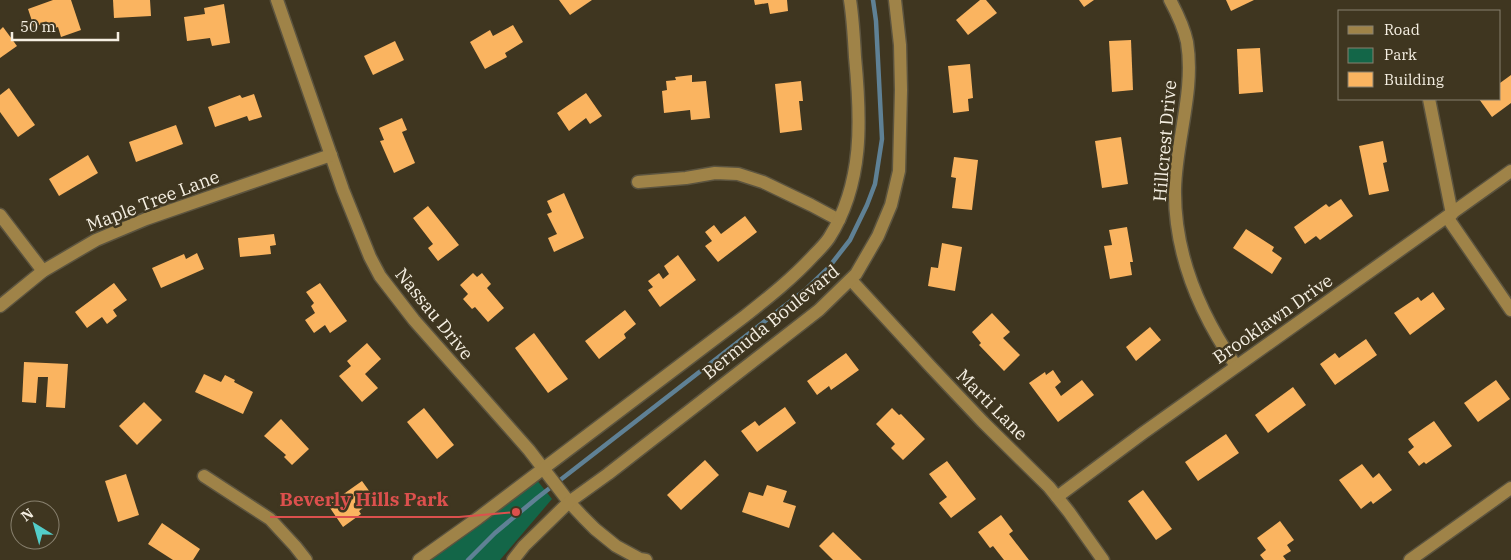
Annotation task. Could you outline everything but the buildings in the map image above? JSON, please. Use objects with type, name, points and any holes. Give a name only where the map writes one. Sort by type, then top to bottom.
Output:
[{"type":"street","name":"Nassau Drive","points":[[277,0],[360,235],[385,283],[414,320],[529,450],[569,502],[616,546],[640,559],[646,560]]},
{"type":"street","name":"Bermuda Boulevard","points":[[419,560],[546,472],[638,396],[691,358],[780,288],[828,240],[850,194],[857,163],[859,129],[857,78],[850,0]]},
{"type":"street","name":"Bermuda Boulevard","points":[[513,560],[524,546],[569,502],[608,474],[819,310],[851,280],[867,258],[891,205],[898,171],[901,90],[900,45],[895,0]]},
{"type":"street","name":"Hillcrest Drive","points":[[1170,0],[1178,14],[1186,41],[1189,68],[1187,99],[1177,163],[1175,190],[1176,218],[1180,244],[1198,298],[1223,347],[1236,366]]},
{"type":"street","points":[[1429,100],[1450,215],[1511,310]]},
{"type":"street","name":"Maple Tree Lane","points":[[0,306],[43,271],[96,240],[146,219],[331,155]]},
{"type":"street","name":"Brooklawn Drive","points":[[1057,497],[1143,432],[1511,171]]},
{"type":"street","points":[[638,182],[686,178],[715,173],[738,174],[763,182],[811,204],[839,220]]},
{"type":"street","points":[[0,215],[43,271]]},
{"type":"street","name":"Marti Lane","points":[[851,280],[937,374],[1049,487],[1103,560]]},
{"type":"street","points":[[204,476],[270,519],[306,560]]},
{"type":"street","points":[[1410,560],[1511,488]]},
{"type":"green space","points":[[536,479],[552,499],[500,560],[426,560]]},
{"type":"waterway","points":[[468,560],[495,533],[537,498],[805,290],[829,267],[850,240],[875,184],[882,139],[876,21],[873,0]]},
{"type":"place","name":"Beverly Hills Park","points":[[516,512]]}]
